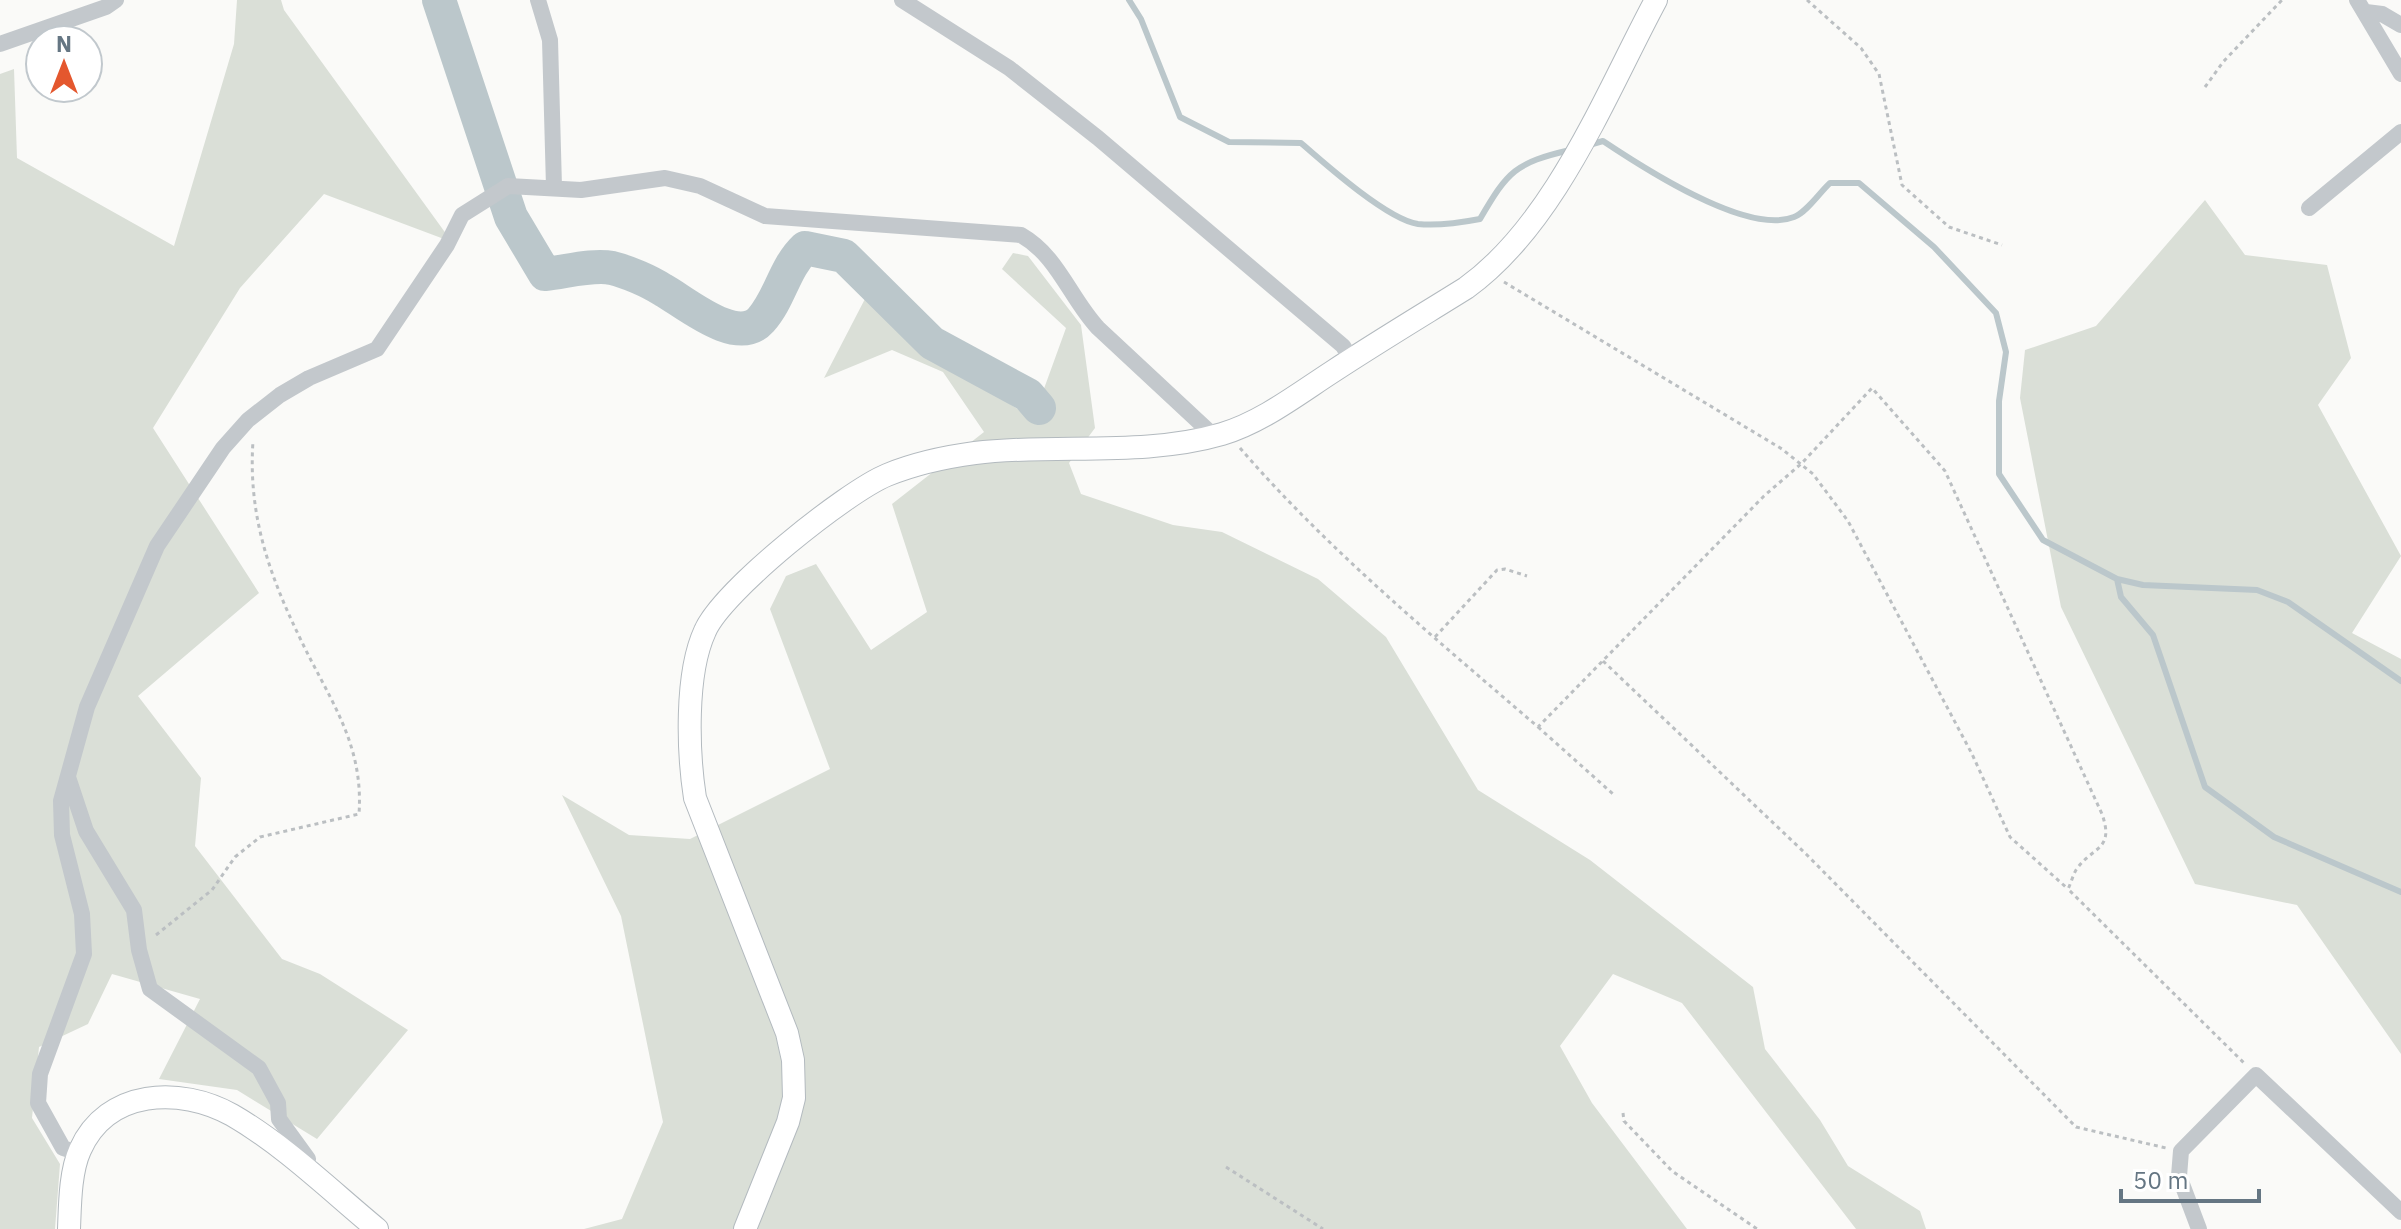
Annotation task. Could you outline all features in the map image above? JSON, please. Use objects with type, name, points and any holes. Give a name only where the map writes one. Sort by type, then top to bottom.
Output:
[{"type":"street","points":[[0,44],[106,7],[116,0]]},
{"type":"street","points":[[538,0],[550,40],[554,187]]},
{"type":"street","points":[[902,0],[1009,68],[1087,129],[1343,346],[1351,359]]},
{"type":"street","points":[[745,1229],[788,1122],[795,1079],[787,1033],[695,798],[691,764],[695,674],[700,643],[711,618],[789,542],[862,490],[922,462],[977,453],[1188,442],[1221,434],[1269,413],[1491,270],[1524,230],[1572,158],[1656,0]]},
{"type":"street","points":[[2362,6],[2401,25]]},
{"type":"street","points":[[2362,6],[2401,74]]},
{"type":"street","points":[[2309,208],[2401,132]]},
{"type":"street","points":[[78,1153],[63,1148],[38,1103],[40,1074],[84,954],[82,914],[62,835],[61,801],[87,707],[157,546],[223,448],[251,418],[309,378],[377,349],[447,245],[462,215],[508,186],[600,189],[665,178],[700,186],[765,216],[781,219],[1021,235],[1048,254],[1082,310],[1098,328],[1221,434]]},
{"type":"street","points":[[68,777],[86,831],[134,910],[138,947],[150,989],[259,1068],[275,1095],[279,1119],[308,1159],[305,1169]]},
{"type":"street","points":[[2199,1229],[2179,1176],[2181,1151],[2256,1075],[2401,1212]]},
{"type":"street","points":[[69,1229],[78,1153],[97,1125],[119,1106],[148,1097],[197,1101],[235,1117],[305,1169],[377,1229]]},
{"type":"path","points":[[1807,0],[1861,48],[1879,74],[1902,185],[1949,227],[2002,245]]},
{"type":"path","points":[[2205,87],[2223,62],[2282,0]]},
{"type":"path","points":[[1491,270],[1512,287],[1801,464],[1835,499],[1972,754],[2010,837],[2068,889],[2256,1075]]},
{"type":"path","points":[[1538,727],[1764,496],[1801,464],[1872,388],[1945,471],[2021,631],[2107,829],[2102,846],[2076,869],[2068,889]]},
{"type":"path","points":[[138,947],[147,944],[212,890],[235,857],[260,837],[359,814],[349,733],[299,637],[258,535],[250,482],[254,424],[251,418]]},
{"type":"path","points":[[1221,434],[1283,497],[1435,637],[1613,794]]},
{"type":"path","points":[[1435,637],[1497,570],[1505,569],[1527,576]]},
{"type":"path","points":[[1603,661],[1807,855],[2076,1127],[2181,1151]]},
{"type":"path","points":[[1623,1113],[1624,1121],[1672,1171],[1757,1229]]},
{"type":"path","points":[[1226,1167],[1323,1229]]},
{"type":"shaded area","points":[[237,0],[281,0],[284,10],[452,242],[324,194],[240,288],[153,428],[259,593],[138,696],[201,778],[195,846],[282,959],[320,974],[408,1030],[317,1139],[237,1090],[159,1079],[200,999],[112,974],[88,1024],[39,1047],[32,1118],[60,1164],[55,1229],[0,1229],[0,74],[14,69],[17,158],[174,246],[234,44]]},
{"type":"shaded area","points":[[2205,200],[2245,255],[2327,265],[2351,358],[2318,405],[2401,556],[2352,633],[2401,659],[2401,1054],[2297,905],[2195,884],[2061,607],[2020,398],[2025,350],[2096,326]]},
{"type":"shaded area","points":[[1013,253],[1028,256],[1081,325],[1095,428],[1069,463],[1081,494],[1173,525],[1222,532],[1318,579],[1386,637],[1478,790],[1590,860],[1753,987],[1765,1049],[1820,1120],[1848,1166],[1920,1211],[1926,1229],[1856,1229],[1682,1003],[1613,974],[1560,1046],[1592,1103],[1687,1229],[584,1229],[622,1219],[663,1122],[621,916],[562,795],[629,835],[690,839],[830,769],[770,609],[786,576],[816,564],[871,650],[927,612],[892,504],[984,432],[943,372],[892,350],[824,378],[867,295],[928,351],[1033,419],[1066,328],[1002,269]]},
{"type":"waterway","points":[[439,0],[511,217],[545,274],[596,267],[618,270],[651,283],[711,320],[739,328],[751,327],[761,320],[805,248],[844,256],[932,343],[1028,395],[1039,408]]},
{"type":"waterway","points":[[1129,0],[1141,19],[1180,117],[1229,142],[1301,143],[1357,190],[1405,220],[1433,225],[1480,219],[1498,190],[1515,171],[1537,160],[1570,150]]},
{"type":"waterway","points":[[1589,145],[1603,141],[1696,196],[1750,217],[1774,220],[1794,217],[1830,183],[1859,183],[1934,247],[1996,313],[2006,352],[1999,401],[1999,474],[2043,540],[2117,579],[2143,585],[2257,590],[2288,602],[2401,681]]},
{"type":"waterway","points":[[2117,579],[2121,597],[2153,635],[2205,787],[2274,837],[2401,892]]}]
